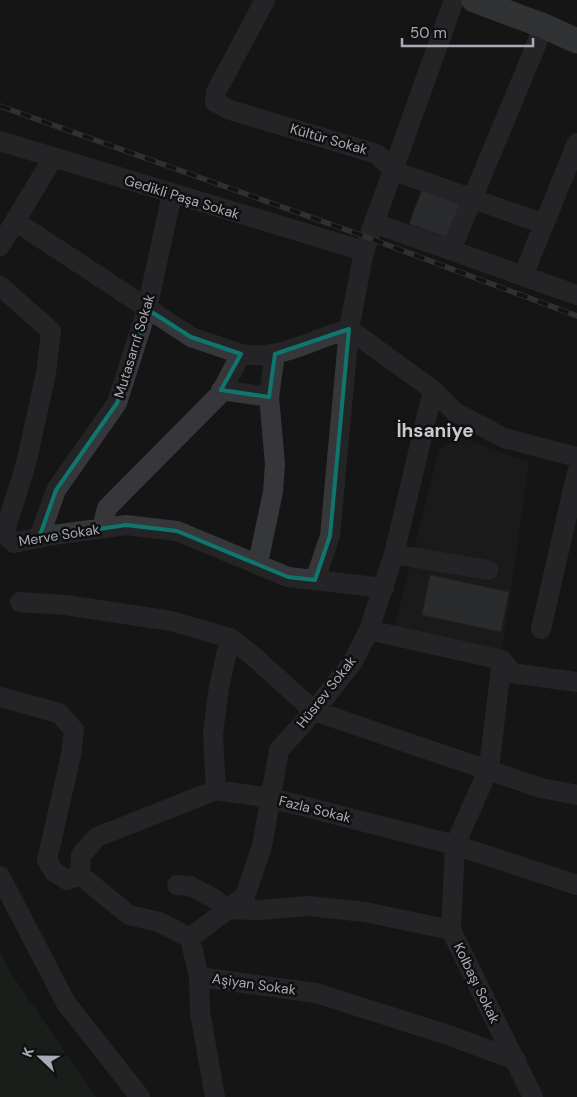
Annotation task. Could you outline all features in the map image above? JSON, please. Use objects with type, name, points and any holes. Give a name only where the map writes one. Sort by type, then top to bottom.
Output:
[{"type":"main road","points":[[474,0],[518,8],[544,26],[577,40]]},
{"type":"street","name":"Kültür Sokak","points":[[265,0],[216,92],[215,102],[230,110],[378,154],[394,171],[544,224]]},
{"type":"street","points":[[316,580],[330,536],[349,328],[364,251],[454,0]]},
{"type":"street","points":[[451,250],[544,26]]},
{"type":"street","name":"Gedikli Paşa Sokak","points":[[0,141],[364,251]]},
{"type":"street","points":[[523,276],[577,143]]},
{"type":"street","points":[[0,246],[53,158]]},
{"type":"street","name":"Mutasarrıf Sokak","points":[[39,538],[56,490],[117,403],[147,309],[172,194]]},
{"type":"street","points":[[15,221],[191,337],[241,354],[256,356],[283,353],[349,328]]},
{"type":"street","points":[[374,223],[577,295]]},
{"type":"street","name":"Merve Sokak","points":[[0,286],[51,330],[46,373],[28,455],[4,534],[14,543],[126,525],[177,531],[288,577],[384,588]]},
{"type":"street","points":[[349,328],[432,390],[455,412],[504,438],[577,457]]},
{"type":"street","points":[[102,528],[107,508],[221,390],[241,354]]},
{"type":"street","points":[[258,563],[273,492],[275,464],[269,397],[275,354]]},
{"type":"street","points":[[221,390],[269,397]]},
{"type":"street","name":"Hüsrev Sokak","points":[[190,938],[245,896],[262,846],[279,750],[314,711],[352,663],[369,630],[394,554],[432,390]]},
{"type":"street","points":[[541,628],[577,472]]},
{"type":"street","points":[[394,554],[488,570]]},
{"type":"street","points":[[20,602],[66,605],[171,621],[230,638],[252,655],[314,711],[489,768],[541,788],[577,796]]},
{"type":"street","points":[[369,630],[502,660],[512,672],[577,682]]},
{"type":"street","points":[[216,790],[213,734],[219,687],[230,638]]},
{"type":"street","name":"Kolbaşı Sokak","points":[[502,660],[489,768],[455,845],[451,930],[533,1097]]},
{"type":"street","points":[[0,698],[34,705],[59,713],[74,730],[71,755],[47,860],[54,872],[67,880],[80,875],[129,915],[159,922],[190,938]]},
{"type":"street","points":[[0,708],[34,705]]},
{"type":"street","name":"Fazla Sokak","points":[[80,875],[81,856],[97,837],[216,790],[271,798],[455,845],[577,885]]},
{"type":"street","points":[[0,876],[66,1003],[140,1097]]},
{"type":"street","points":[[177,885],[190,886],[213,898],[227,909],[259,910],[317,907],[365,912],[451,930]]},
{"type":"street","name":"Aşiyan Sokak","points":[[190,938],[199,977],[316,993],[448,1035],[516,1060]]},
{"type":"street","points":[[199,977],[200,1012],[215,1097]]},
{"type":"highlighted area","points":[[147,309],[191,337],[241,354],[221,390],[269,397],[275,354],[349,329],[330,536],[315,580],[288,577],[177,531],[126,525],[39,538],[56,490],[117,403]]},
{"type":"shaded area","points":[[462,438],[529,462],[502,652],[393,633],[439,449]]},
{"type":"shaded area","points":[[0,951],[10,972],[96,1097],[0,1097]]},
{"type":"building","points":[[423,187],[464,202],[451,239],[409,224]]},
{"type":"building","points":[[430,575],[509,592],[501,632],[422,615]]},
{"type":"railway","points":[[0,106],[369,238],[577,316]]},
{"type":"district","name":"İhsaniye","points":[[435,430]]}]
